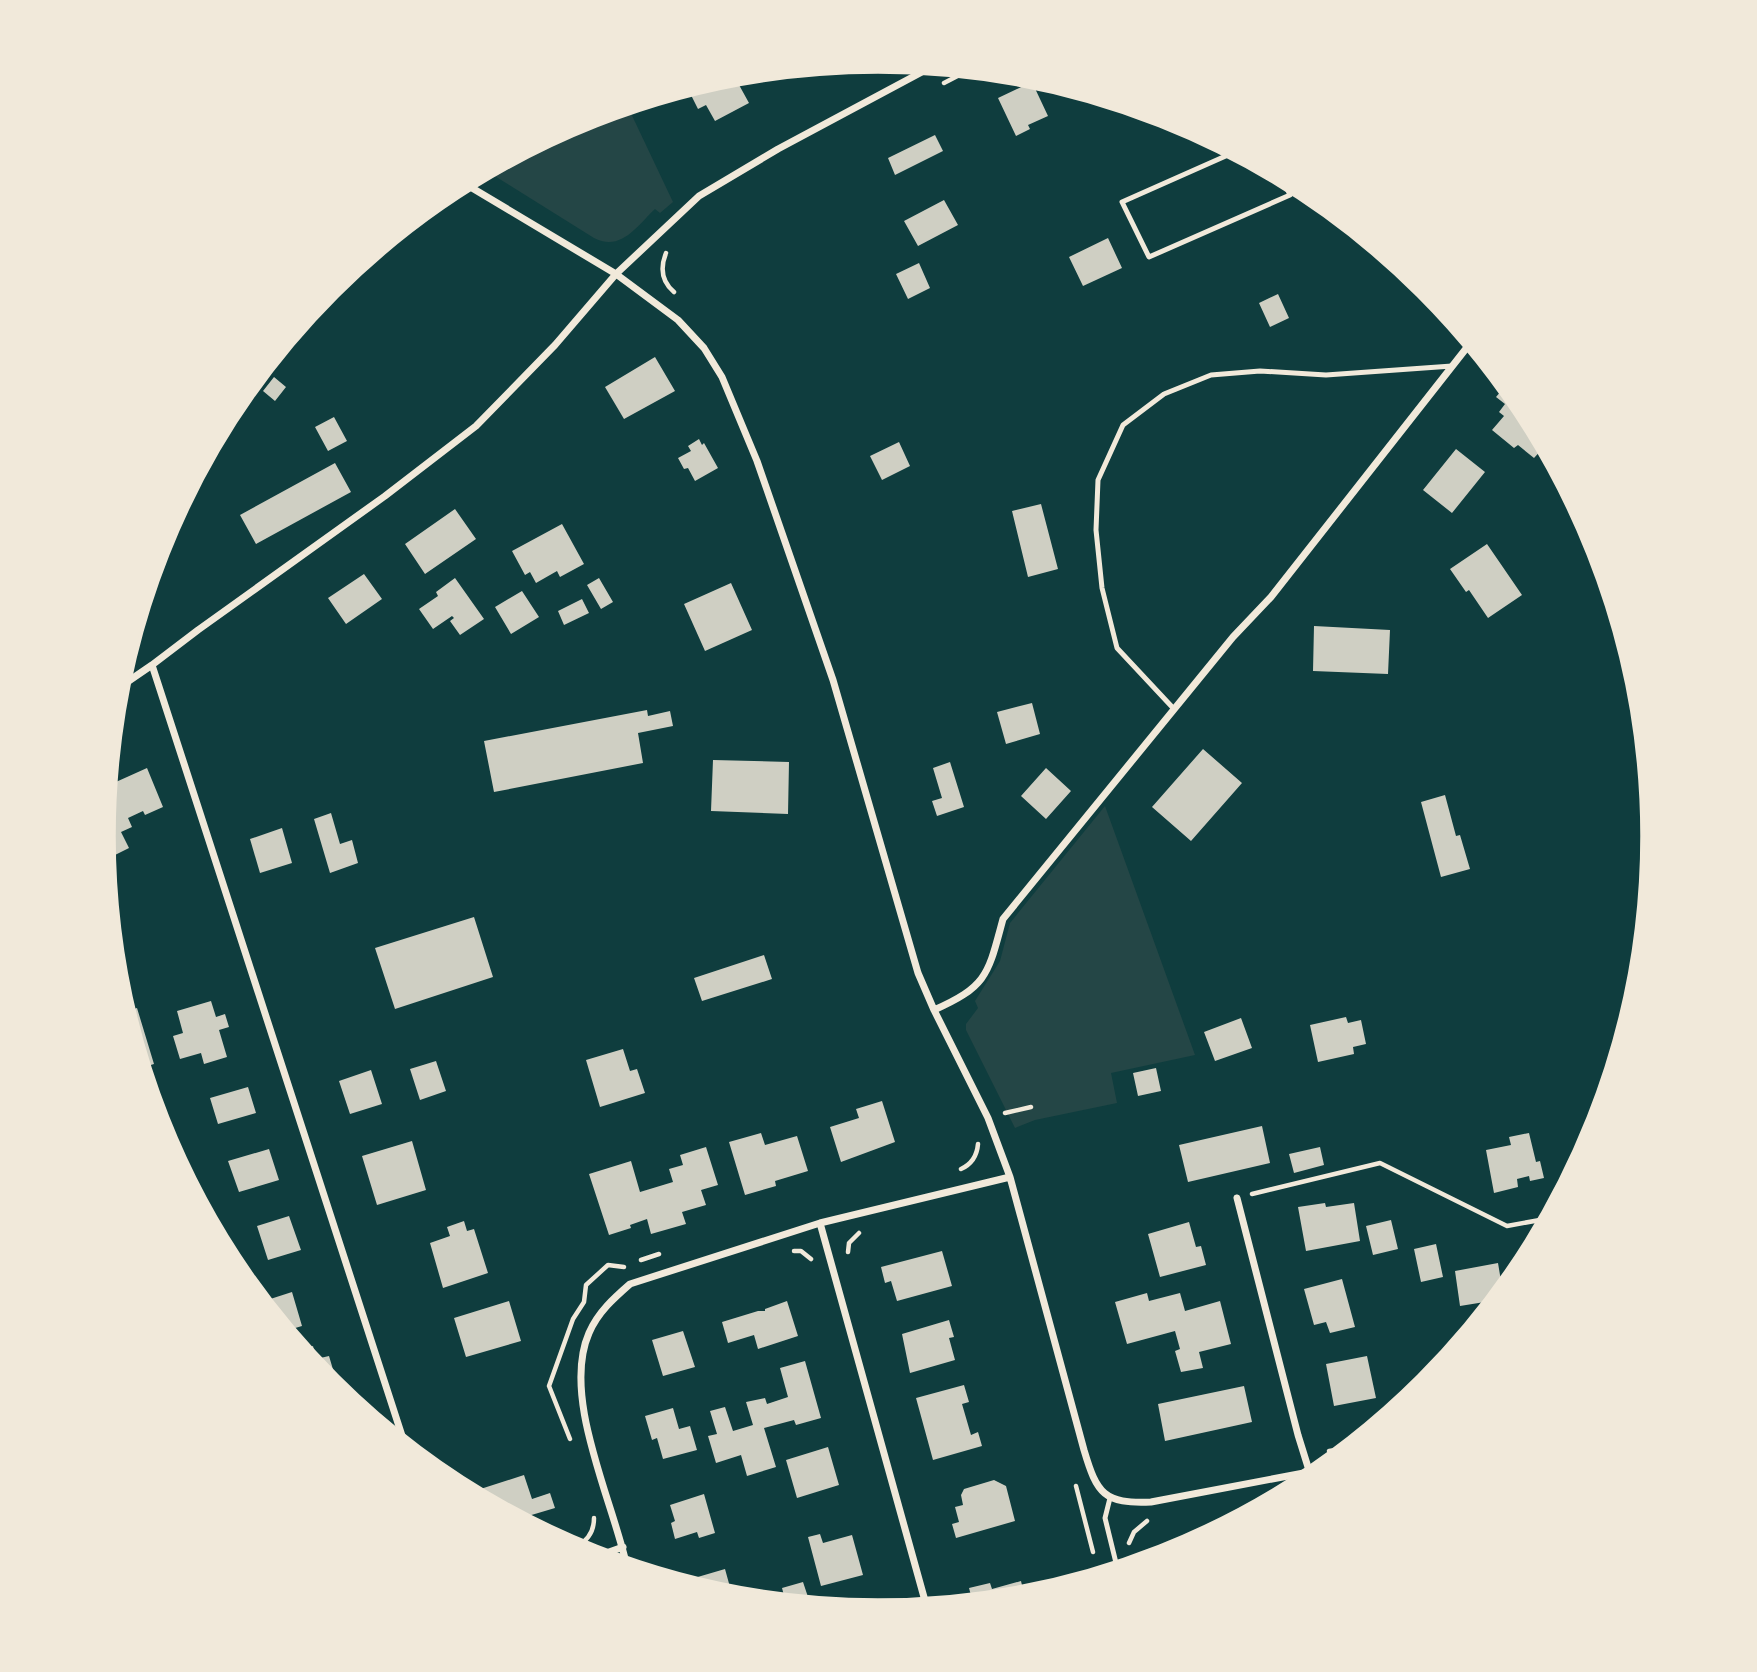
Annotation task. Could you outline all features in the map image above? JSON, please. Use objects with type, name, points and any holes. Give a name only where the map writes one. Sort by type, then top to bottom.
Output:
[{"type":"street","points":[[131,680],[385,496],[476,426],[555,345],[616,274],[699,196],[778,149],[920,73]]},
{"type":"street","points":[[473,189],[616,274],[678,320],[704,348],[722,377],[739,415],[833,680],[903,927],[934,1010],[988,1118],[1010,1177],[1090,1471],[1098,1488],[1110,1498],[1125,1503],[1151,1502],[1290,1479]]},
{"type":"street","points":[[934,1010],[963,997],[977,985],[986,973],[1003,919],[1233,637],[1271,597],[1466,348]]},
{"type":"street","points":[[152,666],[399,1431]]},
{"type":"street","points":[[625,1557],[580,1395],[581,1365],[589,1333],[606,1306],[630,1284],[820,1223],[1010,1177]]},
{"type":"street","points":[[1237,1198],[1308,1467]]},
{"type":"street","points":[[820,1223],[925,1599]]},
{"type":"street","points":[[611,1552],[623,1547]]},
{"type":"lane","points":[[1226,156],[1122,202],[1149,257],[1290,195],[1289,192]]},
{"type":"lane","points":[[1174,709],[1117,648],[1102,588],[1096,530],[1098,480],[1123,425],[1164,394],[1211,375],[1260,371],[1326,375],[1452,366]]},
{"type":"lane","points":[[1110,1498],[1105,1518],[1116,1562]]},
{"type":"path","points":[[937,86],[957,76]]},
{"type":"path","points":[[671,247],[662,264],[663,277],[668,288],[677,295]]},
{"type":"path","points":[[1000,1102],[1009,1125]]},
{"type":"path","points":[[1004,1113],[1031,1107]]},
{"type":"path","points":[[958,1171],[970,1165],[978,1152],[978,1140]]},
{"type":"path","points":[[1237,1198],[1380,1163],[1507,1226],[1539,1220]]},
{"type":"path","points":[[850,1262],[847,1254],[849,1243],[864,1230]]},
{"type":"path","points":[[575,1451],[549,1386],[573,1319],[584,1302],[586,1285],[608,1265],[625,1268],[671,1250]]},
{"type":"path","points":[[788,1251],[801,1251],[810,1257],[815,1265]]},
{"type":"path","points":[[1324,1449],[1332,1450]]},
{"type":"path","points":[[1074,1478],[1097,1564]]},
{"type":"path","points":[[585,1542],[592,1532],[594,1520],[591,1509]]},
{"type":"path","points":[[1126,1559],[1129,1555],[1128,1544],[1134,1532],[1145,1522],[1155,1518]]},
{"type":"shaded area","points":[[631,113],[673,202],[660,213],[655,209],[628,235],[620,239],[612,242],[594,238],[494,175],[540,151]]},
{"type":"shaded area","points":[[1105,806],[1195,1055],[1111,1073],[1117,1103],[1035,1120],[1015,1128],[966,1030],[966,1024],[978,1008],[975,1001],[1000,961],[1010,923]]},
{"type":"building","points":[[739,84],[749,103],[715,121],[706,105],[698,109],[691,95]]},
{"type":"building","points":[[1025,85],[1035,88],[1048,116],[1028,125],[1030,129],[1016,136],[998,98]]},
{"type":"building","points":[[935,135],[943,151],[895,175],[888,158]]},
{"type":"building","points":[[944,200],[958,225],[918,246],[904,221]]},
{"type":"building","points":[[1108,238],[1122,268],[1083,286],[1069,257]]},
{"type":"building","points":[[919,263],[930,288],[908,299],[896,274]]},
{"type":"building","points":[[1278,294],[1289,318],[1270,327],[1259,303]]},
{"type":"building","points":[[655,357],[675,391],[624,419],[605,387]]},
{"type":"building","points":[[274,377],[286,387],[275,401],[263,391]]},
{"type":"building","points":[[1500,392],[1514,411],[1539,452],[1534,458],[1518,445],[1514,448],[1492,430],[1504,416],[1499,412],[1505,404],[1496,397]]},
{"type":"building","points":[[334,417],[347,441],[328,451],[315,427]]},
{"type":"building","points":[[699,439],[718,468],[695,481],[678,458],[691,451],[688,446]]},
{"type":"building","points":[[899,442],[910,466],[882,480],[870,456]]},
{"type":"building","points":[[1456,449],[1485,472],[1452,513],[1423,490]]},
{"type":"building","points":[[335,463],[351,492],[256,544],[240,515]]},
{"type":"building","points":[[1041,504],[1058,569],[1028,577],[1012,511]]},
{"type":"building","points":[[455,509],[476,539],[425,574],[405,544]]},
{"type":"building","points":[[562,524],[584,564],[560,577],[557,571],[536,583],[530,572],[525,575],[512,551]]},
{"type":"building","points":[[1487,544],[1522,595],[1488,618],[1469,590],[1466,592],[1450,569]]},
{"type":"building","points":[[364,574],[382,599],[346,624],[328,598]]},
{"type":"building","points":[[455,578],[484,619],[460,635],[450,621],[454,618],[452,616],[433,629],[419,609],[438,596],[436,592]]},
{"type":"building","points":[[599,578],[613,602],[601,609],[587,585]]},
{"type":"building","points":[[731,583],[752,630],[705,651],[684,604]]},
{"type":"building","points":[[522,591],[539,617],[511,634],[495,607]]},
{"type":"building","points":[[582,599],[589,613],[564,625],[558,611]]},
{"type":"building","points":[[1314,626],[1390,630],[1388,674],[1313,671]]},
{"type":"building","points":[[1032,703],[1040,734],[1006,744],[997,712]]},
{"type":"building","points":[[647,710],[648,716],[670,711],[673,726],[638,733],[643,763],[494,792],[484,741]]},
{"type":"building","points":[[1203,749],[1242,783],[1191,841],[1152,807]]},
{"type":"building","points":[[713,760],[789,762],[788,814],[711,811]]},
{"type":"building","points":[[950,762],[964,807],[937,816],[932,801],[942,798],[933,768]]},
{"type":"building","points":[[147,768],[163,807],[145,815],[143,811],[128,818],[132,827],[121,832],[129,848],[115,855],[114,836],[116,782]]},
{"type":"building","points":[[1046,768],[1071,791],[1046,819],[1021,796]]},
{"type":"building","points":[[1445,795],[1456,836],[1460,835],[1470,869],[1441,877],[1421,802]]},
{"type":"building","points":[[331,813],[340,844],[352,840],[358,863],[330,873],[314,819]]},
{"type":"building","points":[[282,828],[292,863],[260,873],[250,839]]},
{"type":"building","points":[[474,917],[493,977],[395,1009],[375,948]]},
{"type":"building","points":[[764,955],[772,979],[702,1001],[694,978]]},
{"type":"building","points":[[211,1001],[216,1017],[225,1014],[229,1027],[219,1030],[227,1057],[204,1064],[201,1053],[180,1059],[173,1036],[183,1033],[177,1011]]},
{"type":"building","points":[[137,1008],[154,1064],[150,1065],[134,1009]]},
{"type":"building","points":[[1346,1017],[1348,1023],[1361,1020],[1366,1044],[1353,1047],[1354,1054],[1318,1062],[1310,1025]]},
{"type":"building","points":[[1241,1018],[1252,1048],[1215,1061],[1204,1032]]},
{"type":"building","points":[[623,1049],[630,1071],[637,1069],[645,1093],[600,1107],[586,1060]]},
{"type":"building","points":[[436,1061],[446,1091],[420,1100],[410,1069]]},
{"type":"building","points":[[1156,1068],[1161,1091],[1138,1096],[1133,1073]]},
{"type":"building","points":[[371,1070],[382,1104],[350,1114],[339,1081]]},
{"type":"building","points":[[248,1087],[256,1113],[218,1124],[210,1098]]},
{"type":"building","points":[[882,1101],[895,1142],[841,1162],[830,1127],[859,1118],[856,1109]]},
{"type":"building","points":[[1262,1126],[1270,1163],[1188,1182],[1179,1145]]},
{"type":"building","points":[[761,1133],[765,1145],[797,1136],[808,1171],[775,1181],[776,1186],[745,1195],[729,1142]]},
{"type":"building","points":[[1529,1133],[1536,1162],[1540,1161],[1544,1178],[1530,1181],[1529,1176],[1517,1179],[1518,1187],[1494,1193],[1486,1150],[1511,1145],[1509,1137]]},
{"type":"building","points":[[412,1141],[426,1190],[377,1205],[362,1156]]},
{"type":"building","points":[[706,1147],[718,1185],[701,1190],[706,1205],[682,1212],[686,1224],[651,1234],[647,1219],[609,1235],[589,1174],[631,1161],[640,1192],[673,1182],[669,1169],[683,1165],[680,1155]]},
{"type":"building","points":[[1320,1147],[1324,1165],[1294,1173],[1289,1154]]},
{"type":"building","points":[[269,1149],[279,1180],[239,1192],[228,1161]]},
{"type":"building","points":[[1325,1203],[1326,1207],[1354,1203],[1360,1241],[1306,1251],[1298,1207]]},
{"type":"building","points":[[289,1216],[301,1250],[268,1260],[257,1226]]},
{"type":"building","points":[[1391,1220],[1398,1249],[1373,1255],[1366,1226]]},
{"type":"building","points":[[464,1221],[467,1231],[474,1229],[488,1273],[443,1288],[430,1243],[450,1236],[447,1227]]},
{"type":"building","points":[[1189,1222],[1196,1247],[1201,1246],[1206,1265],[1160,1277],[1148,1234]]},
{"type":"building","points":[[1436,1244],[1443,1277],[1421,1282],[1414,1249]]},
{"type":"building","points":[[942,1251],[952,1286],[897,1301],[891,1281],[885,1283],[881,1267]]},
{"type":"building","points":[[1498,1263],[1501,1279],[1484,1302],[1460,1306],[1455,1271]]},
{"type":"building","points":[[1342,1279],[1355,1327],[1330,1333],[1326,1322],[1314,1325],[1304,1289]]},
{"type":"building","points":[[292,1292],[302,1326],[294,1328],[271,1299]]},
{"type":"building","points":[[1147,1293],[1149,1301],[1180,1293],[1185,1311],[1220,1301],[1231,1344],[1199,1352],[1203,1368],[1181,1372],[1175,1351],[1180,1349],[1175,1331],[1127,1344],[1115,1302]]},
{"type":"building","points":[[509,1301],[521,1341],[466,1357],[454,1318]]},
{"type":"building","points":[[787,1301],[798,1336],[758,1349],[754,1335],[728,1343],[722,1322],[765,1311]]},
{"type":"building","points":[[949,1320],[954,1337],[949,1338],[955,1360],[910,1373],[902,1334]]},
{"type":"building","points":[[683,1331],[695,1367],[663,1376],[652,1340]]},
{"type":"building","points":[[329,1356],[334,1371],[321,1358]]},
{"type":"building","points":[[1367,1356],[1376,1398],[1334,1406],[1326,1364]]},
{"type":"building","points":[[805,1361],[821,1418],[796,1425],[794,1420],[764,1428],[776,1467],[747,1476],[741,1455],[716,1463],[708,1436],[717,1434],[710,1411],[725,1407],[733,1431],[753,1425],[746,1402],[765,1398],[767,1404],[788,1397],[780,1368]]},
{"type":"building","points":[[964,1385],[969,1402],[962,1404],[971,1435],[978,1432],[982,1446],[933,1460],[916,1398]]},
{"type":"building","points":[[1244,1386],[1252,1422],[1165,1441],[1158,1404]]},
{"type":"building","points":[[673,1408],[679,1429],[690,1426],[697,1450],[663,1459],[657,1438],[652,1440],[645,1416]]},
{"type":"building","points":[[828,1447],[839,1485],[797,1498],[786,1460]]},
{"type":"building","points":[[524,1475],[532,1499],[550,1493],[555,1508],[530,1516],[481,1489]]},
{"type":"building","points":[[994,1480],[1006,1486],[1015,1521],[956,1538],[952,1524],[959,1522],[955,1507],[963,1505],[961,1495],[964,1489]]},
{"type":"building","points":[[704,1494],[715,1533],[699,1538],[697,1532],[675,1539],[671,1523],[675,1521],[670,1505]]},
{"type":"building","points":[[820,1534],[823,1543],[852,1535],[863,1575],[821,1586],[808,1537]]},
{"type":"building","points":[[725,1569],[730,1586],[729,1586],[696,1578]]},
{"type":"building","points":[[1021,1581],[1022,1587],[971,1595],[969,1588],[990,1583],[992,1589]]},
{"type":"building","points":[[803,1582],[808,1597],[784,1594],[782,1588]]}]
